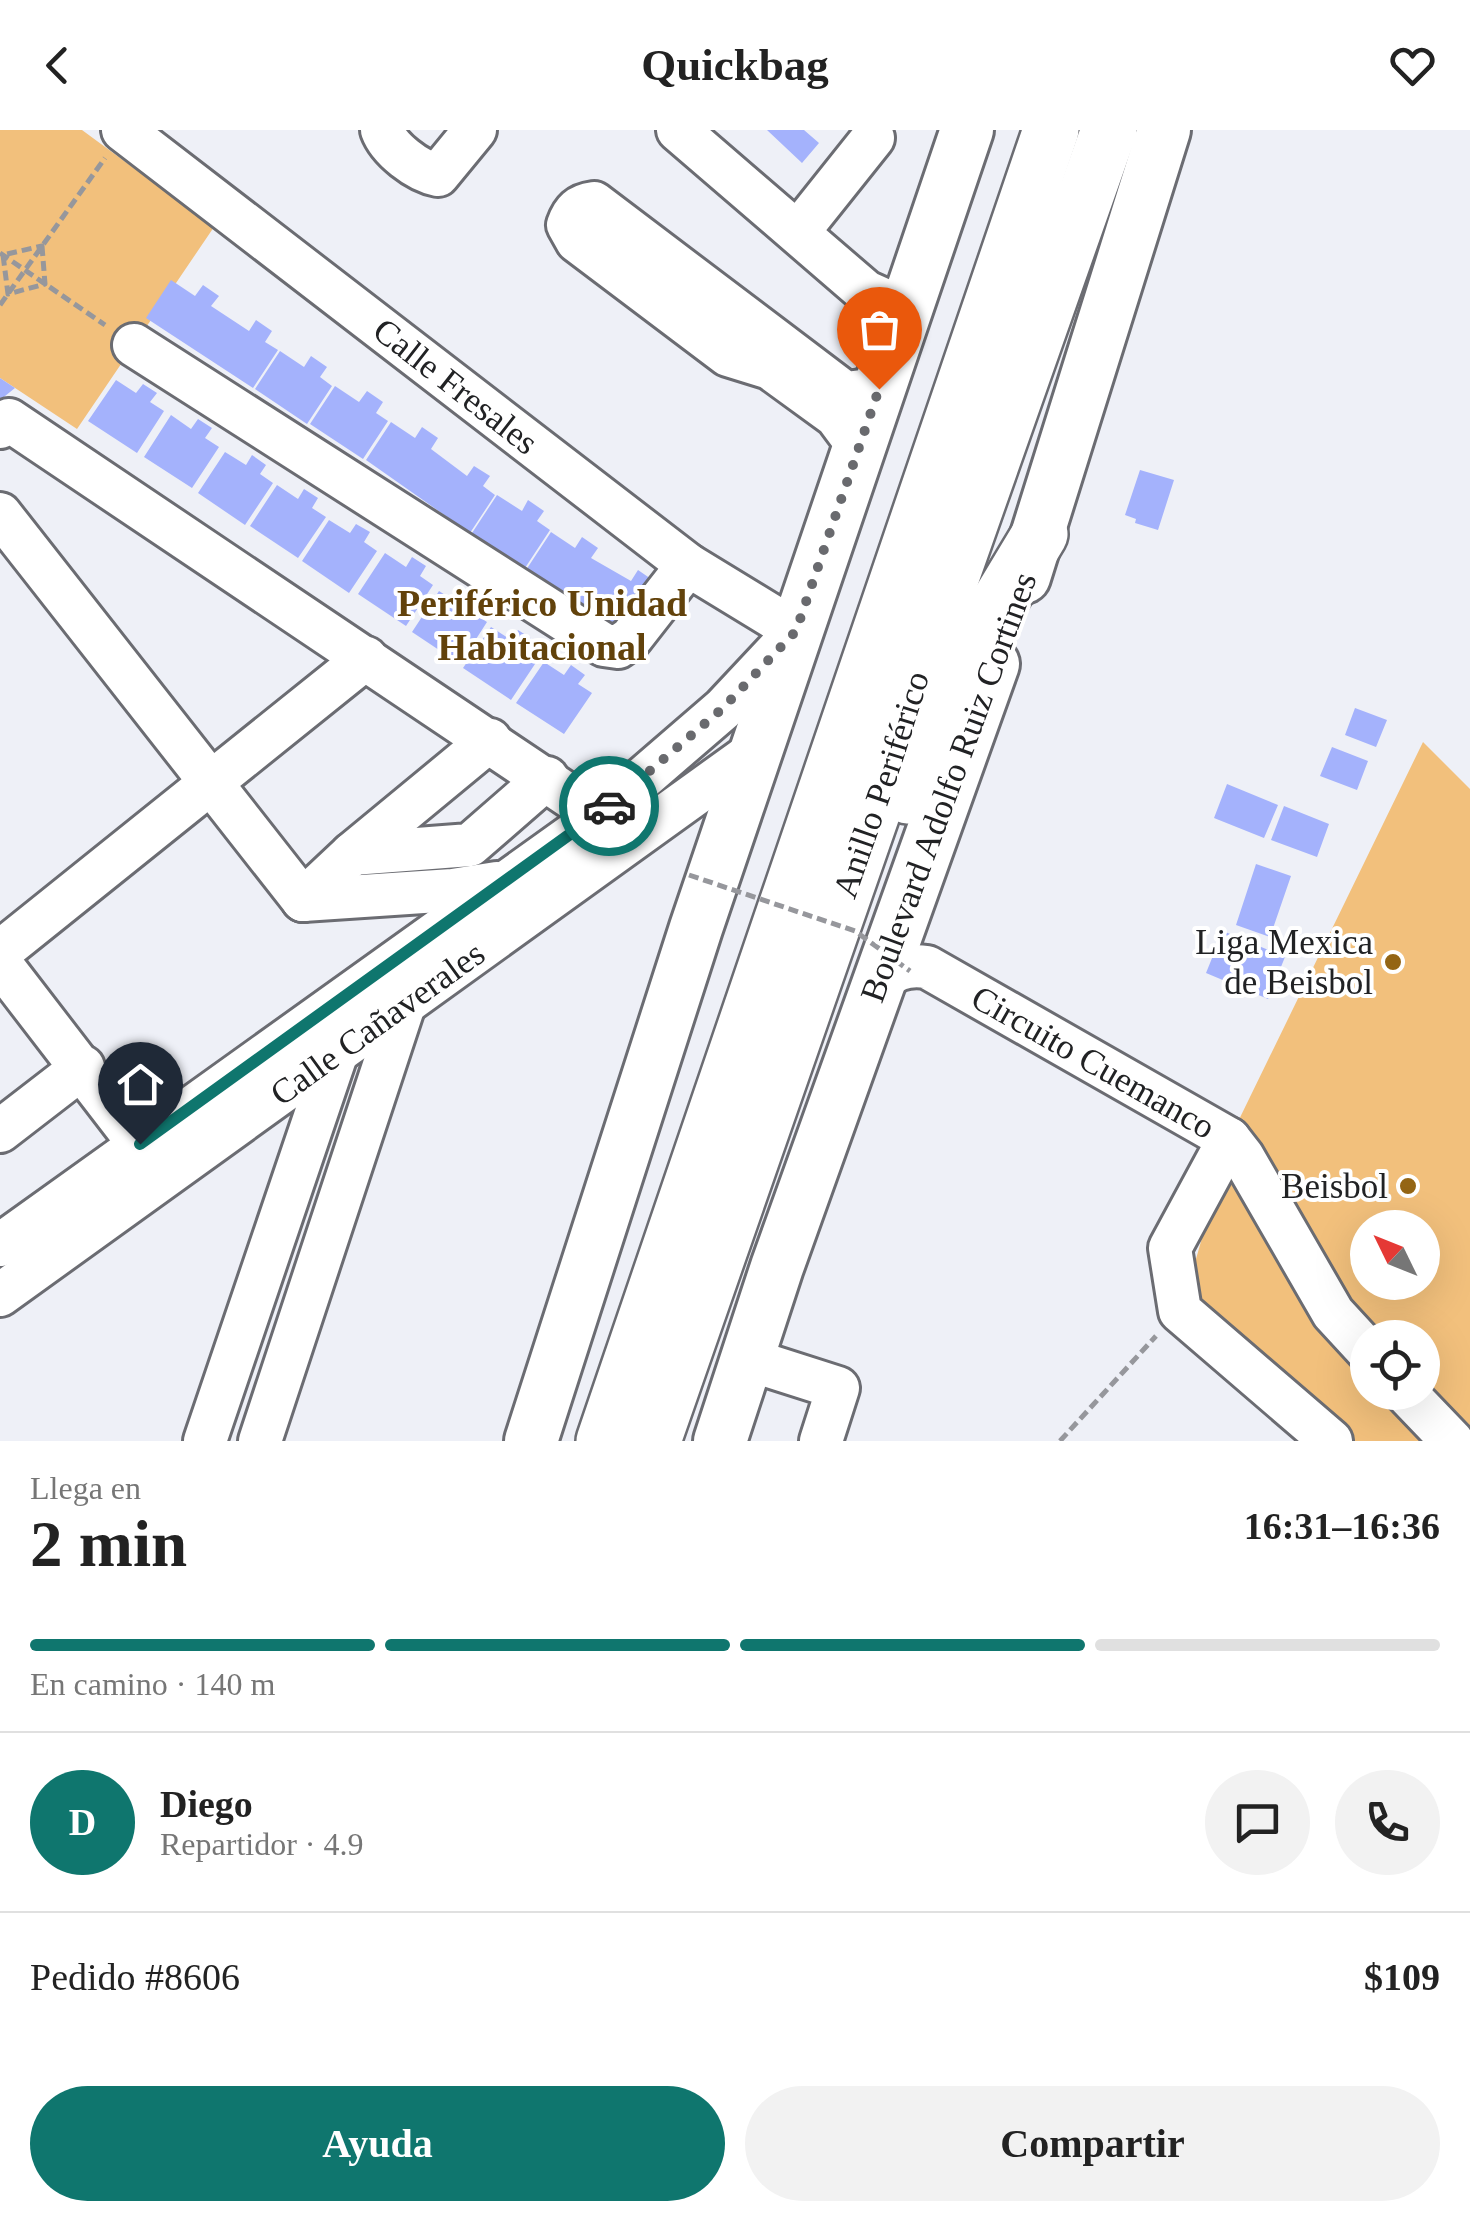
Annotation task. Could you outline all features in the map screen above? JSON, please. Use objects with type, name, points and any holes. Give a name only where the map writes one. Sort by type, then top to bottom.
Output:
[{"type":"highway","name":"Anillo Periférico","points":[[604,1441],[1051,130]]},
{"type":"highway","name":"Anillo Periférico","points":[[653,1441],[921,663],[1110,130]]},
{"type":"highway","points":[[849,881],[913,789],[996,607],[1040,534]]},
{"type":"main road","name":"Boulevard Adolfo Ruiz Cortines","points":[[720,1441],[747,1359],[907,977],[901,916],[1040,534],[1164,130]]},
{"type":"main road","points":[[530,1441],[756,751],[906,310],[952,137]]},
{"type":"street","name":"Calle Fresales","points":[[123,130],[688,565],[796,631]]},
{"type":"street","points":[[382,130],[389,142],[424,172],[438,175],[475,130]]},
{"type":"street","points":[[678,130],[866,292],[906,310]]},
{"type":"street","points":[[798,232],[873,138]]},
{"type":"street","points":[[859,447],[836,416],[770,368],[728,356],[577,241],[568,225],[573,212],[584,204],[594,204],[844,393],[879,389]]},
{"type":"street","points":[[134,345],[604,645],[618,648],[631,638],[688,565]]},
{"type":"street","points":[[0,427],[10,420],[547,778],[612,803],[651,825]]},
{"type":"street","points":[[0,514],[303,900]]},
{"type":"street","name":"Calle Cañaverales","points":[[0,1245],[612,803],[723,708],[796,631]]},
{"type":"street","points":[[0,952],[366,658]]},
{"type":"street","points":[[303,900],[352,854],[490,740]]},
{"type":"street","name":"Calle Cañaverales","points":[[0,1295],[756,751]]},
{"type":"street","points":[[352,854],[470,845],[547,778]]},
{"type":"street","points":[[303,900],[453,890],[508,881]]},
{"type":"street","points":[[0,963],[140,1144]]},
{"type":"street","points":[[260,1441],[404,1005],[393,964]]},
{"type":"street","name":"Circuito Cuemanco","points":[[907,977],[1229,1139],[1170,1248],[1180,1311]]},
{"type":"street","points":[[204,1441],[339,1051],[334,1005]]},
{"type":"street","points":[[0,1131],[83,1067]]},
{"type":"street","points":[[1229,1139],[1334,1314],[1350,1331]]},
{"type":"street","points":[[1180,1311],[1331,1441]]},
{"type":"street","points":[[747,1359],[838,1388],[821,1441]]},
{"type":"street","points":[[1422,1410],[1452,1441]]},
{"type":"path","points":[[0,305],[123,130]]},
{"type":"path","points":[[2,254],[42,246]]},
{"type":"path","points":[[42,246],[45,284]]},
{"type":"path","points":[[2,254],[134,345]]},
{"type":"path","points":[[2,254],[8,294]]},
{"type":"path","points":[[8,294],[45,284]]},
{"type":"path","points":[[689,875],[856,931],[907,977]]},
{"type":"path","points":[[1060,1441],[1180,1311]]},
{"type":"shaded area","points":[[0,130],[82,130],[214,227],[77,429],[0,378]]},
{"type":"shaded area","name":"Liga Mexica de Beisbol","points":[[1423,742],[1470,789],[1470,1441],[1347,1441],[1198,1306],[1192,1273],[1231,1136]]},
{"type":"building","points":[[767,130],[804,130],[819,143],[802,163]]},
{"type":"building","points":[[171,280],[195,296],[203,285],[219,296],[211,306],[249,331],[256,320],[272,331],[265,342],[278,350],[253,388],[146,318]]},
{"type":"building","points":[[280,351],[304,367],[311,356],[327,367],[320,377],[332,386],[307,424],[255,389]]},
{"type":"building","points":[[0,378],[15,388],[0,400]]},
{"type":"building","points":[[116,380],[136,393],[143,384],[157,393],[150,402],[164,411],[137,453],[88,421]]},
{"type":"building","points":[[335,386],[359,402],[367,391],[383,402],[376,413],[388,421],[363,459],[310,424]]},
{"type":"building","points":[[171,415],[191,429],[198,419],[212,428],[205,438],[219,447],[192,488],[144,457]]},
{"type":"building","points":[[391,422],[415,438],[422,427],[438,438],[431,449],[467,476],[474,466],[490,476],[483,486],[495,495],[470,533],[366,460]]},
{"type":"building","points":[[225,452],[246,465],[252,455],[266,465],[260,474],[273,483],[245,525],[198,493]]},
{"type":"building","points":[[1140,470],[1174,480],[1158,530],[1135,523],[1136,519],[1125,515]]},
{"type":"building","points":[[277,485],[298,499],[304,489],[318,498],[312,508],[326,517],[298,558],[250,526]]},
{"type":"building","points":[[497,495],[522,511],[528,500],[544,511],[537,521],[550,530],[525,568],[472,533]]},
{"type":"building","points":[[329,520],[350,533],[356,524],[370,532],[364,542],[377,551],[349,593],[302,561]]},
{"type":"building","points":[[551,532],[575,548],[582,537],[598,548],[591,558],[631,581],[638,570],[654,581],[630,635],[526,570]]},
{"type":"building","points":[[385,553],[406,567],[412,557],[426,566],[420,576],[433,585],[406,626],[358,594]]},
{"type":"building","points":[[439,591],[459,604],[466,594],[480,604],[473,613],[487,622],[460,664],[412,632]]},
{"type":"building","points":[[491,627],[511,640],[518,630],[532,639],[525,649],[539,658],[511,700],[463,668]]},
{"type":"building","points":[[544,662],[564,675],[571,665],[585,675],[578,684],[592,693],[564,734],[516,703]]},
{"type":"building","points":[[1355,708],[1387,720],[1376,747],[1345,735]]},
{"type":"building","points":[[1332,747],[1368,761],[1357,790],[1320,776]]},
{"type":"building","points":[[1227,784],[1278,805],[1264,838],[1214,818]]},
{"type":"building","points":[[1284,806],[1329,824],[1317,857],[1271,840]]},
{"type":"building","points":[[1256,864],[1291,876],[1270,937],[1236,925]]},
{"type":"building","points":[[1223,931],[1285,957],[1268,999],[1206,973]]},
{"type":"way so far","points":[[609,806],[723,708],[796,631],[879,389]]},
{"type":"place","name":"Liga Mexica de Beisbol","points":[[1393,962]]},
{"type":"place","name":"Beisbol","points":[[1408,1186]]},
{"type":"district","name":"Periférico Unidad Habitacional","points":[[542,625]]},
{"type":"route","points":[[140,1144],[609,806]]}]
